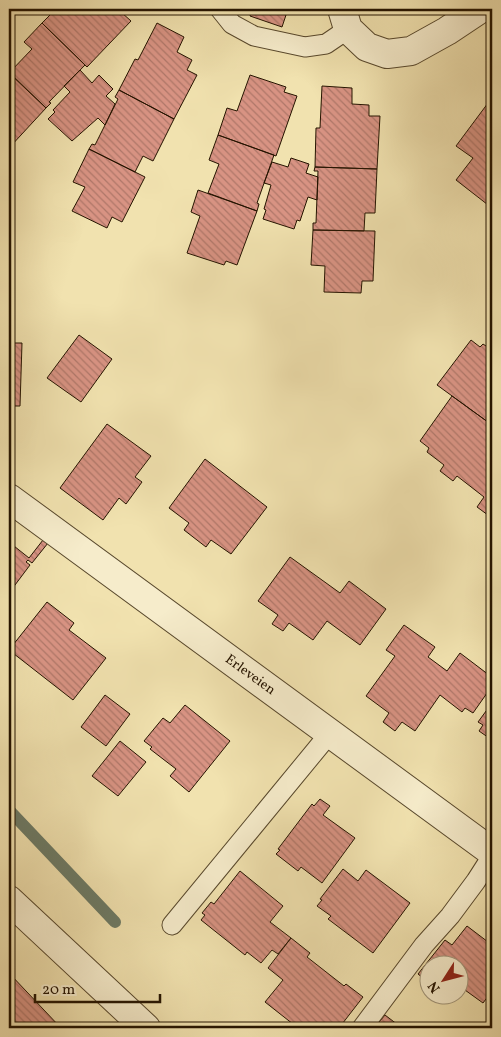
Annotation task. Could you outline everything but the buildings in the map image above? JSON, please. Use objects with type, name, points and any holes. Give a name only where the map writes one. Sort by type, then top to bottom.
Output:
[{"type":"street","points":[[345,19],[367,47],[387,54],[411,51],[447,31],[480,9]]},
{"type":"street","name":"Erleveien","points":[[9,498],[492,852]]},
{"type":"street","points":[[9,900],[146,1028]]},
{"type":"lane","points":[[220,9],[232,24],[254,36],[305,47],[326,44],[345,19]]},
{"type":"lane","points":[[172,925],[330,733]]},
{"type":"lane","points":[[362,1028],[424,945],[450,916],[492,856]]},
{"type":"waterway","points":[[9,810],[115,922]]}]
